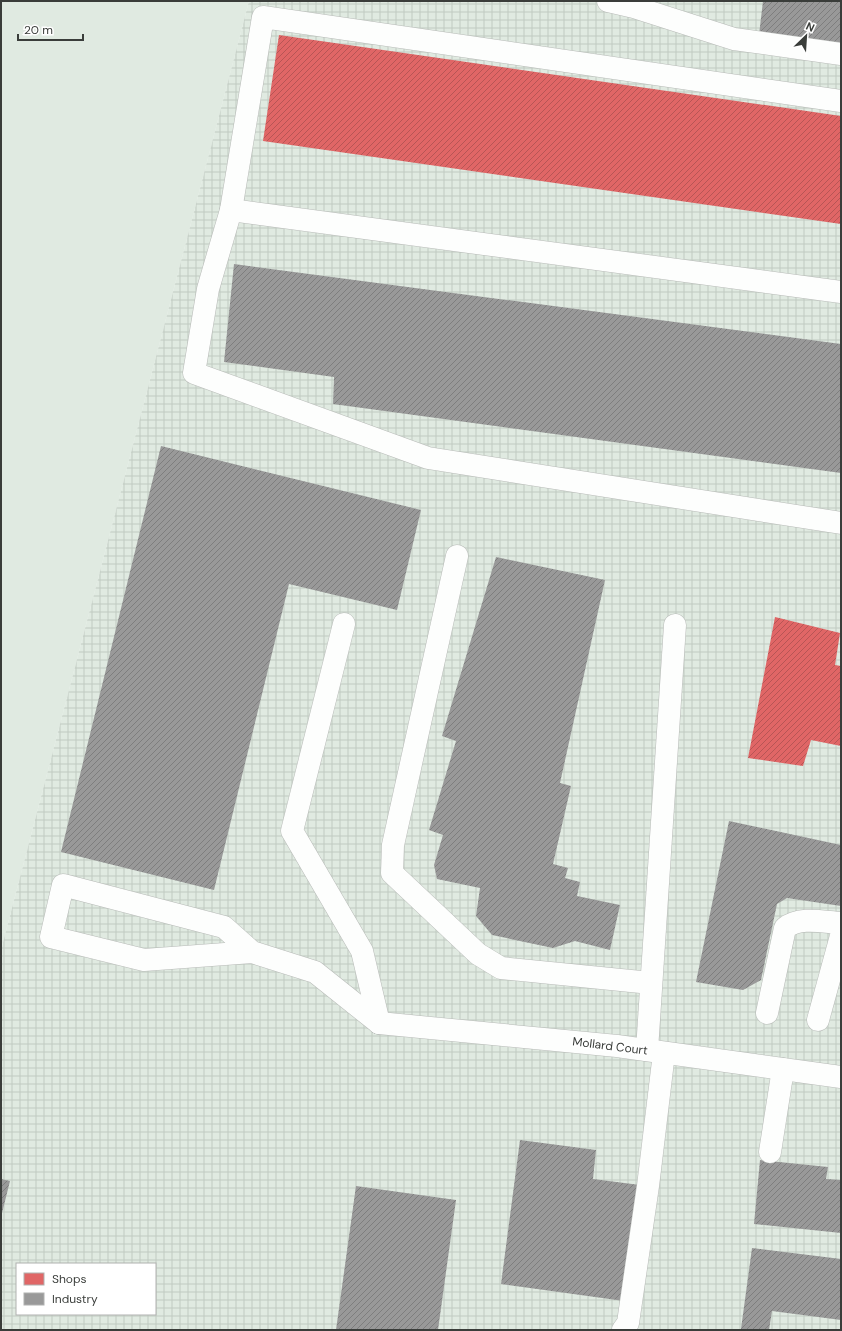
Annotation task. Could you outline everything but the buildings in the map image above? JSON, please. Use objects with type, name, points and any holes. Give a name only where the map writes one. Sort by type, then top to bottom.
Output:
[{"type":"street","points":[[608,1],[634,7],[734,39],[841,54]]},
{"type":"street","points":[[841,101],[263,16],[231,210],[208,289],[194,373],[428,458],[841,524]]},
{"type":"street","points":[[231,210],[841,292]]},
{"type":"street","points":[[458,556],[393,845],[392,873],[478,954],[501,968],[651,983]]},
{"type":"street","points":[[344,624],[292,831],[362,951],[379,1023]]},
{"type":"street","points":[[623,1330],[628,1323],[646,1202],[655,1051],[651,983],[675,625]]},
{"type":"street","points":[[252,952],[224,927],[64,885],[51,937],[144,960],[252,952],[315,972],[379,1023]]},
{"type":"street","points":[[767,1013],[785,928],[791,923],[802,921],[841,923]]},
{"type":"street","points":[[818,1020],[841,936]]},
{"type":"street","name":"Mollard Court","points":[[379,1023],[655,1051],[841,1077]]},
{"type":"street","points":[[770,1152],[783,1069]]},
{"type":"shaded area","points":[[1,1],[249,1],[1,950]]},
{"type":"shaded area","points":[[249,1],[841,1],[841,1330],[1,1330],[1,950]]}]
